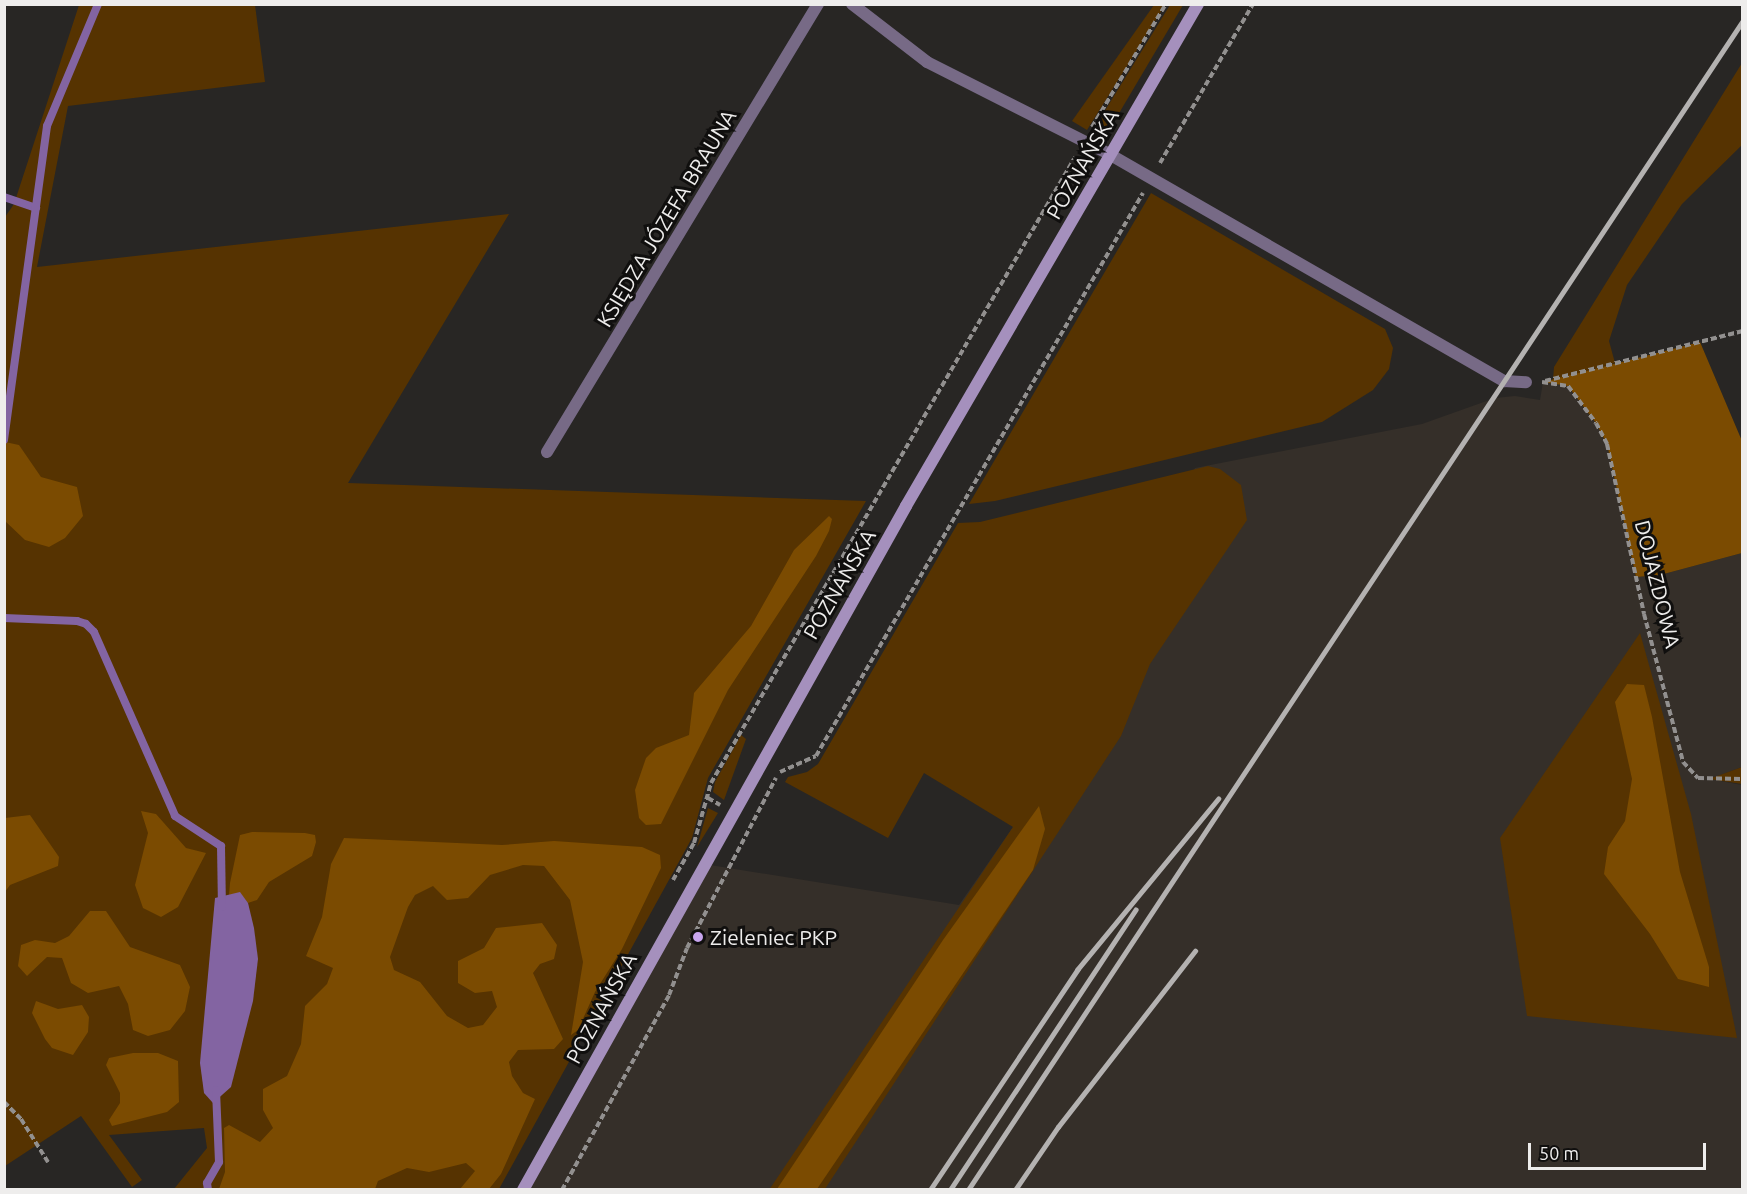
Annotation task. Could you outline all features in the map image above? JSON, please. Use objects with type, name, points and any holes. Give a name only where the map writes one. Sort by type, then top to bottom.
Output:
[{"type":"main road","name":"POZNAŃSKA","points":[[524,1190],[790,708],[1198,4]]},
{"type":"street","name":"KSIĘDZA JÓZEFA BRAUNA","points":[[547,452],[818,4]]},
{"type":"street","points":[[852,4],[927,62],[1109,154],[1504,381],[1526,382]]},
{"type":"path","points":[[708,798],[711,783],[770,678],[1166,4]]},
{"type":"path","points":[[562,1190],[669,995],[687,948],[780,771],[816,756],[1253,4]]},
{"type":"path","name":"DOJAZDOWA","points":[[1541,382],[1743,331]]},
{"type":"path","name":"DOJAZDOWA","points":[[1526,382],[1568,386],[1596,423],[1607,444],[1644,614],[1683,762],[1698,778],[1743,778]]},
{"type":"path","points":[[4,1102],[21,1119],[48,1162]]},
{"type":"shaded area","points":[[79,5],[255,5],[265,82],[68,106],[37,267],[509,214],[348,483],[866,501],[708,778],[692,838],[499,1189],[174,1189],[207,1148],[204,1128],[109,1135],[142,1180],[132,1187],[81,1116],[5,1166],[5,217],[14,204]]},
{"type":"shaded area","points":[[1154,5],[1165,5],[1087,130],[1072,121]]},
{"type":"shaded area","points":[[1170,5],[1183,5],[1115,120],[1105,129],[1093,130]]},
{"type":"shaded area","points":[[1742,63],[1742,145],[1682,204],[1627,285],[1609,341],[1615,363],[1553,380],[1554,367]]},
{"type":"shaded area","points":[[1151,193],[1385,329],[1393,348],[1389,369],[1373,390],[1322,422],[995,501],[969,504]]},
{"type":"shaded area","points":[[1700,342],[1742,441],[1742,553],[1660,575],[1636,577],[1607,444],[1596,423],[1568,386],[1543,382]]},
{"type":"shaded area","points":[[1543,382],[1568,386],[1596,423],[1607,444],[1636,577],[1660,575],[1742,553],[1742,767],[1710,779],[1742,785],[1742,1189],[523,1190],[704,864],[959,905],[1013,827],[1195,468],[1422,424],[1495,398],[1515,396],[1540,400]]},
{"type":"shaded area","points":[[5,442],[19,445],[41,477],[77,487],[83,516],[65,538],[49,547],[25,540],[5,521]]},
{"type":"shaded area","points":[[1208,466],[1220,469],[1241,485],[1247,520],[1150,664],[1121,736],[825,1189],[769,1190],[1013,827],[924,773],[888,838],[785,782],[788,777],[807,772],[818,764],[958,523],[980,522]]},
{"type":"shaded area","points":[[829,516],[832,519],[829,531],[816,556],[728,690],[661,824],[646,825],[639,818],[635,790],[646,758],[656,748],[689,735],[694,693],[751,626],[794,550]]},
{"type":"shaded area","points":[[1640,633],[1691,814],[1737,1038],[1527,1016],[1500,838]]},
{"type":"shaded area","points":[[1627,684],[1644,685],[1652,717],[1680,872],[1709,967],[1709,987],[1678,979],[1650,934],[1604,874],[1608,847],[1625,821],[1632,779],[1615,702]]},
{"type":"shaded area","points":[[741,735],[746,739],[724,800],[713,792],[715,782]]},
{"type":"shaded area","points":[[1742,767],[1742,784],[1709,779]]},
{"type":"shaded area","points":[[1039,806],[1045,829],[1033,870],[817,1189],[777,1189],[943,940]]},
{"type":"shaded area","points":[[708,808],[718,813],[697,847]]},
{"type":"shaded area","points":[[141,811],[156,814],[186,848],[206,853],[178,907],[161,917],[143,908],[135,885],[148,833]]},
{"type":"shaded area","points":[[30,815],[59,857],[58,866],[10,885],[5,892],[5,818]]},
{"type":"shaded area","points":[[252,832],[305,833],[315,835],[316,842],[312,856],[269,882],[257,900],[248,903],[240,893],[229,895],[240,835]]},
{"type":"shaded area","points":[[344,838],[502,845],[554,841],[642,847],[660,855],[661,868],[622,949],[595,992],[578,1030],[571,1035],[583,962],[570,900],[544,866],[523,865],[490,875],[468,898],[447,900],[433,886],[415,895],[408,907],[390,957],[394,970],[420,982],[447,1016],[468,1028],[483,1025],[497,1007],[492,991],[475,993],[458,983],[458,961],[484,948],[496,928],[542,923],[557,945],[554,959],[540,964],[533,973],[563,1039],[554,1049],[518,1050],[509,1062],[512,1076],[523,1093],[535,1099],[501,1174],[489,1189],[460,1189],[475,1171],[466,1163],[429,1172],[407,1168],[378,1181],[375,1189],[219,1189],[225,1172],[224,1128],[229,1125],[260,1142],[273,1128],[263,1110],[263,1089],[287,1076],[301,1044],[305,1006],[327,984],[333,968],[306,956],[322,917],[331,864]]},
{"type":"shaded area","points":[[240,892],[248,903],[258,959],[253,1001],[231,1087],[213,1103],[204,1093],[200,1063],[215,898]]},
{"type":"shaded area","points":[[90,911],[106,911],[130,947],[180,965],[190,987],[185,1011],[170,1030],[148,1036],[133,1030],[128,1004],[119,986],[88,993],[71,983],[62,958],[47,957],[27,976],[18,966],[21,945],[35,940],[55,943],[69,936]]},
{"type":"shaded area","points":[[36,1001],[58,1009],[82,1005],[89,1017],[88,1032],[73,1055],[52,1048],[45,1039],[32,1013]]},
{"type":"shaded area","points":[[133,1053],[158,1053],[178,1061],[179,1102],[167,1112],[112,1126],[109,1120],[120,1103],[120,1093],[106,1065],[109,1058]]},
{"type":"waterway","points":[[4,440],[47,126],[98,4]]},
{"type":"waterway","points":[[4,197],[36,208]]},
{"type":"waterway","points":[[4,618],[77,621],[86,624],[94,632],[175,816],[221,846],[222,907]]},
{"type":"waterway","points":[[208,1190],[207,1183],[219,1162],[216,1090]]},
{"type":"railway","points":[[968,1190],[1742,22]]},
{"type":"railway","points":[[930,1190],[1077,970],[1218,799]]},
{"type":"railway","points":[[950,1190],[1135,910]]},
{"type":"railway","points":[[1015,1190],[1058,1127],[1195,951]]},
{"type":"place","name":"Zieleniec PKP","points":[[698,937]]}]
